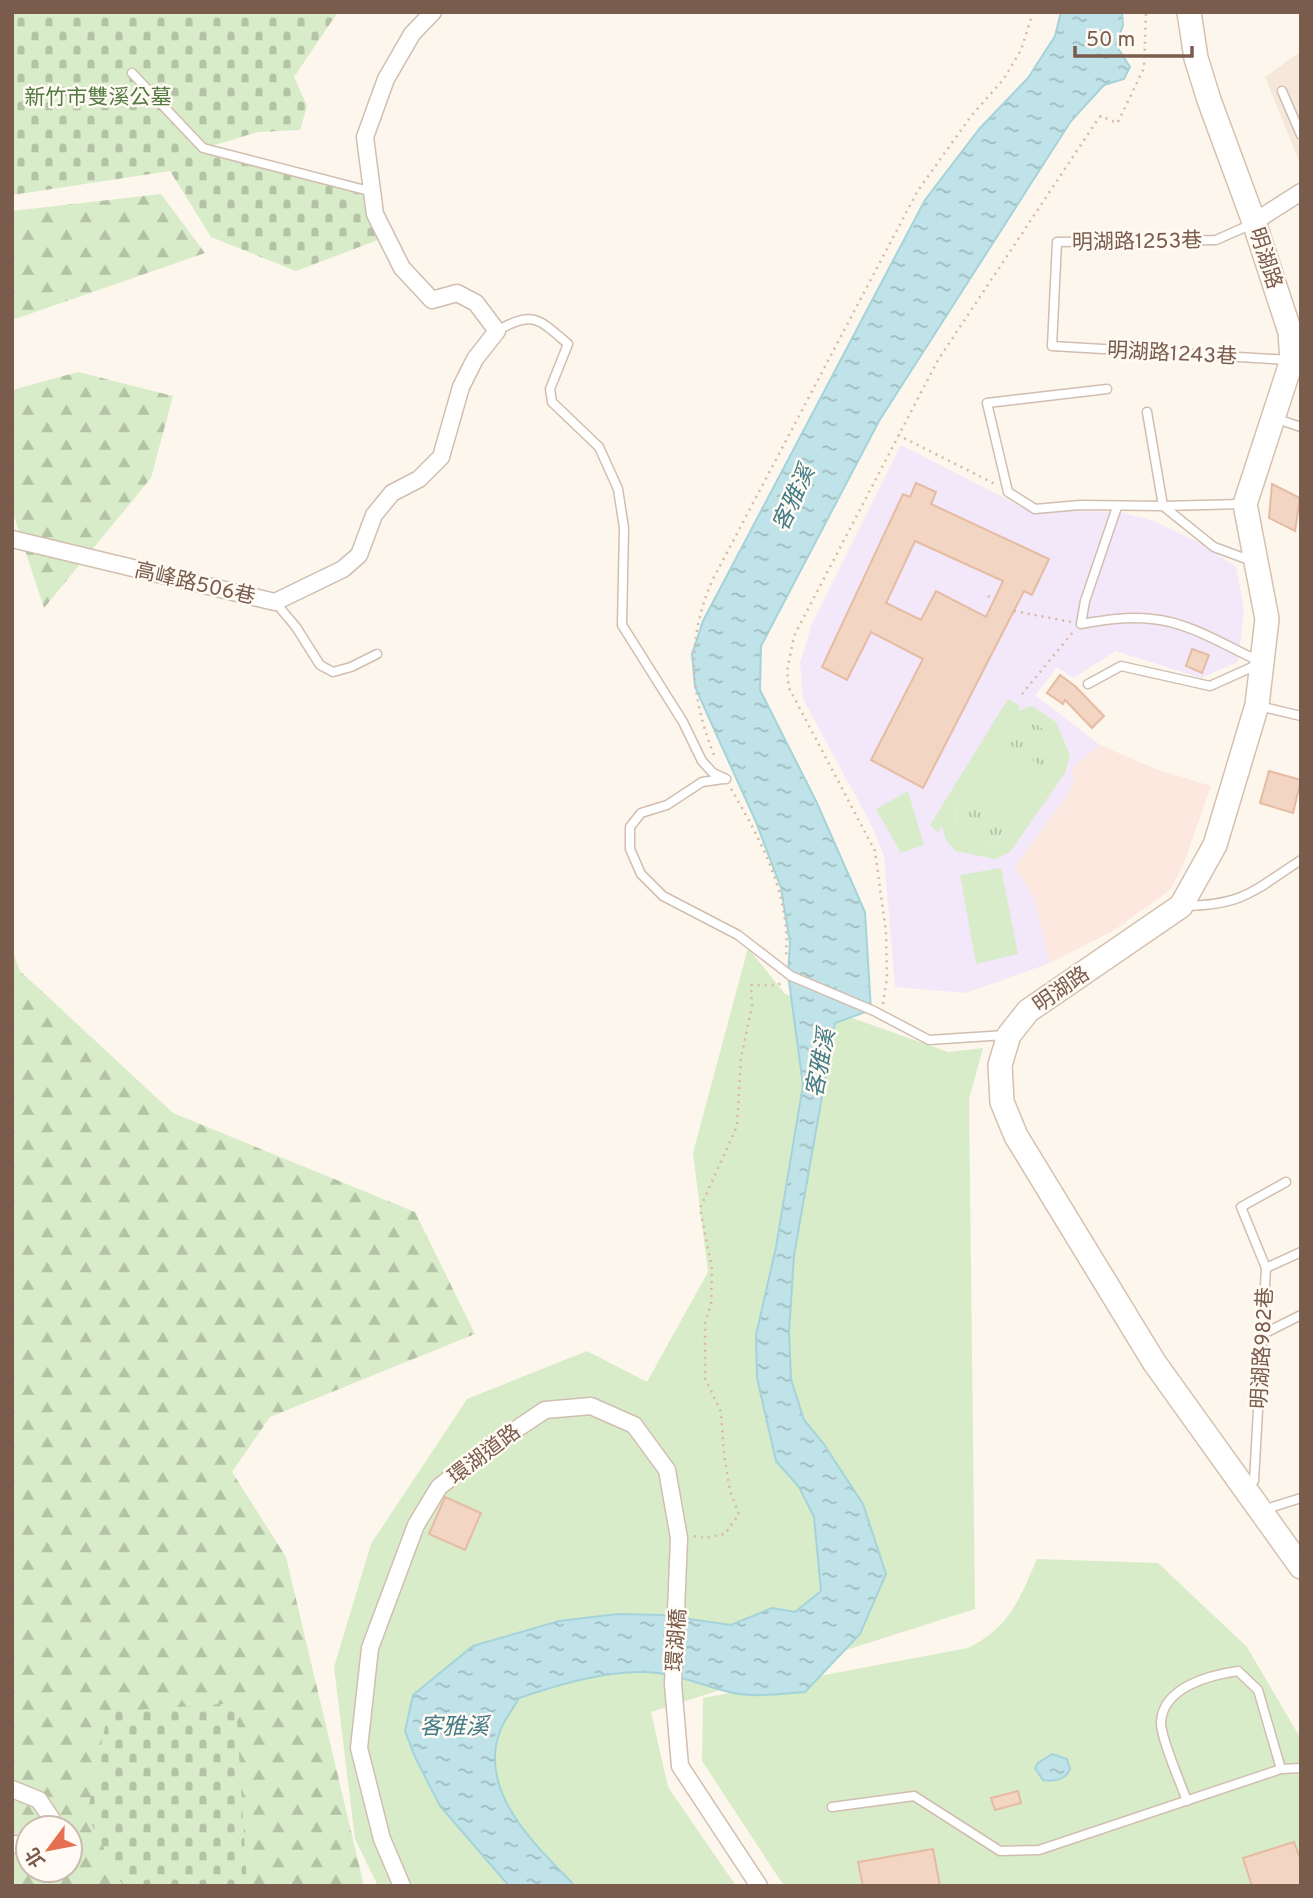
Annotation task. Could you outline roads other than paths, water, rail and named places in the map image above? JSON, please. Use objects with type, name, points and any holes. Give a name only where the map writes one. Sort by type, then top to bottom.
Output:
[{"type":"street","points":[[433,12],[412,34],[373,107],[365,137],[375,214],[402,268],[432,300],[457,293],[476,303],[497,331]]},
{"type":"street","name":"明湖路","points":[[1189,12],[1196,58],[1254,222],[1290,332],[1296,359],[1271,417],[1245,504],[1267,619],[1258,705],[1215,845],[1181,906],[1028,1011],[1009,1035],[1000,1065],[1002,1102],[1016,1136],[1154,1363],[1301,1567]]},
{"type":"street","points":[[1254,222],[1301,192]]},
{"type":"street","name":"高峰路506巷","points":[[12,539],[275,602],[344,569],[359,555],[374,514],[393,493],[419,479],[441,457],[461,387],[475,359],[497,331]]},
{"type":"street","name":"環湖道路","points":[[402,1886],[382,1839],[359,1748],[370,1648],[416,1525],[439,1487],[486,1449],[545,1410],[591,1406],[634,1425],[667,1470],[679,1538],[679,1596]]},
{"type":"street","name":"環湖橋","points":[[679,1596],[673,1684],[680,1766],[759,1886]]},
{"type":"street","points":[[12,1789],[39,1800],[48,1814]]},
{"type":"lane","points":[[132,73],[203,148],[373,192]]},
{"type":"lane","points":[[1282,91],[1301,135]]},
{"type":"lane","name":"明湖路1253巷","points":[[1052,346],[1057,242],[1216,240],[1254,222]]},
{"type":"lane","points":[[497,331],[519,319],[534,320],[547,324],[568,344],[550,389],[552,402],[599,447],[618,489],[624,528],[620,606],[622,625],[683,722],[702,761],[713,773],[726,779],[702,782],[667,805],[641,813],[630,827],[630,849],[641,874],[663,896],[738,935],[788,972],[929,1040],[1009,1035]]},
{"type":"lane","name":"明湖路1243巷","points":[[1052,346],[1296,359]]},
{"type":"lane","points":[[1108,389],[987,403],[1008,492],[1035,509],[1080,505],[1117,508],[1245,504]]},
{"type":"lane","points":[[1147,412],[1163,506],[1214,547],[1258,563]]},
{"type":"lane","points":[[1271,417],[1301,428]]},
{"type":"lane","points":[[1117,508],[1085,601],[1081,624],[1153,619],[1192,630],[1261,662]]},
{"type":"lane","points":[[275,602],[320,665],[333,671],[351,667],[377,654]]},
{"type":"lane","points":[[1088,684],[1121,666],[1210,686],[1261,662]]},
{"type":"lane","points":[[1258,705],[1301,716]]},
{"type":"lane","points":[[1181,906],[1221,905],[1239,901],[1301,860]]},
{"type":"lane","name":"明湖路982巷","points":[[1244,1488],[1254,1481],[1266,1268],[1241,1207],[1286,1182]]},
{"type":"lane","points":[[1266,1268],[1301,1252]]},
{"type":"lane","points":[[1263,1334],[1301,1315]]},
{"type":"lane","points":[[1259,1511],[1301,1498]]},
{"type":"lane","points":[[1187,1801],[1161,1724],[1165,1707],[1182,1689],[1214,1674],[1238,1671],[1258,1690],[1282,1769]]},
{"type":"lane","points":[[832,1807],[914,1796],[1000,1851],[1039,1850],[1282,1769],[1301,1768]]},
{"type":"water","name":"客雅溪","points":[[1061,12],[1122,12],[1123,25],[1116,45],[1130,67],[1124,79],[1104,85],[1071,121],[879,421],[761,646],[760,690],[816,801],[865,912],[871,1010],[835,1023],[794,1255],[789,1333],[791,1379],[804,1420],[823,1443],[863,1504],[886,1574],[860,1634],[805,1692],[738,1694],[667,1675],[629,1672],[580,1680],[519,1698],[500,1731],[495,1754],[497,1776],[515,1817],[544,1854],[575,1886],[509,1886],[440,1806],[415,1757],[405,1731],[413,1695],[473,1646],[559,1621],[618,1614],[661,1615],[731,1625],[772,1608],[795,1612],[821,1591],[814,1517],[799,1487],[776,1461],[757,1378],[756,1335],[776,1247],[803,1085],[788,974],[790,943],[781,888],[756,822],[695,687],[692,654],[703,621],[925,200],[980,128],[1028,78],[1055,36]]},
{"type":"water","points":[[1052,1754],[1067,1759],[1070,1769],[1059,1779],[1043,1780],[1035,1768]]},
{"type":"park label","name":"新竹市雙溪公墓","points":[[98,97]]}]
